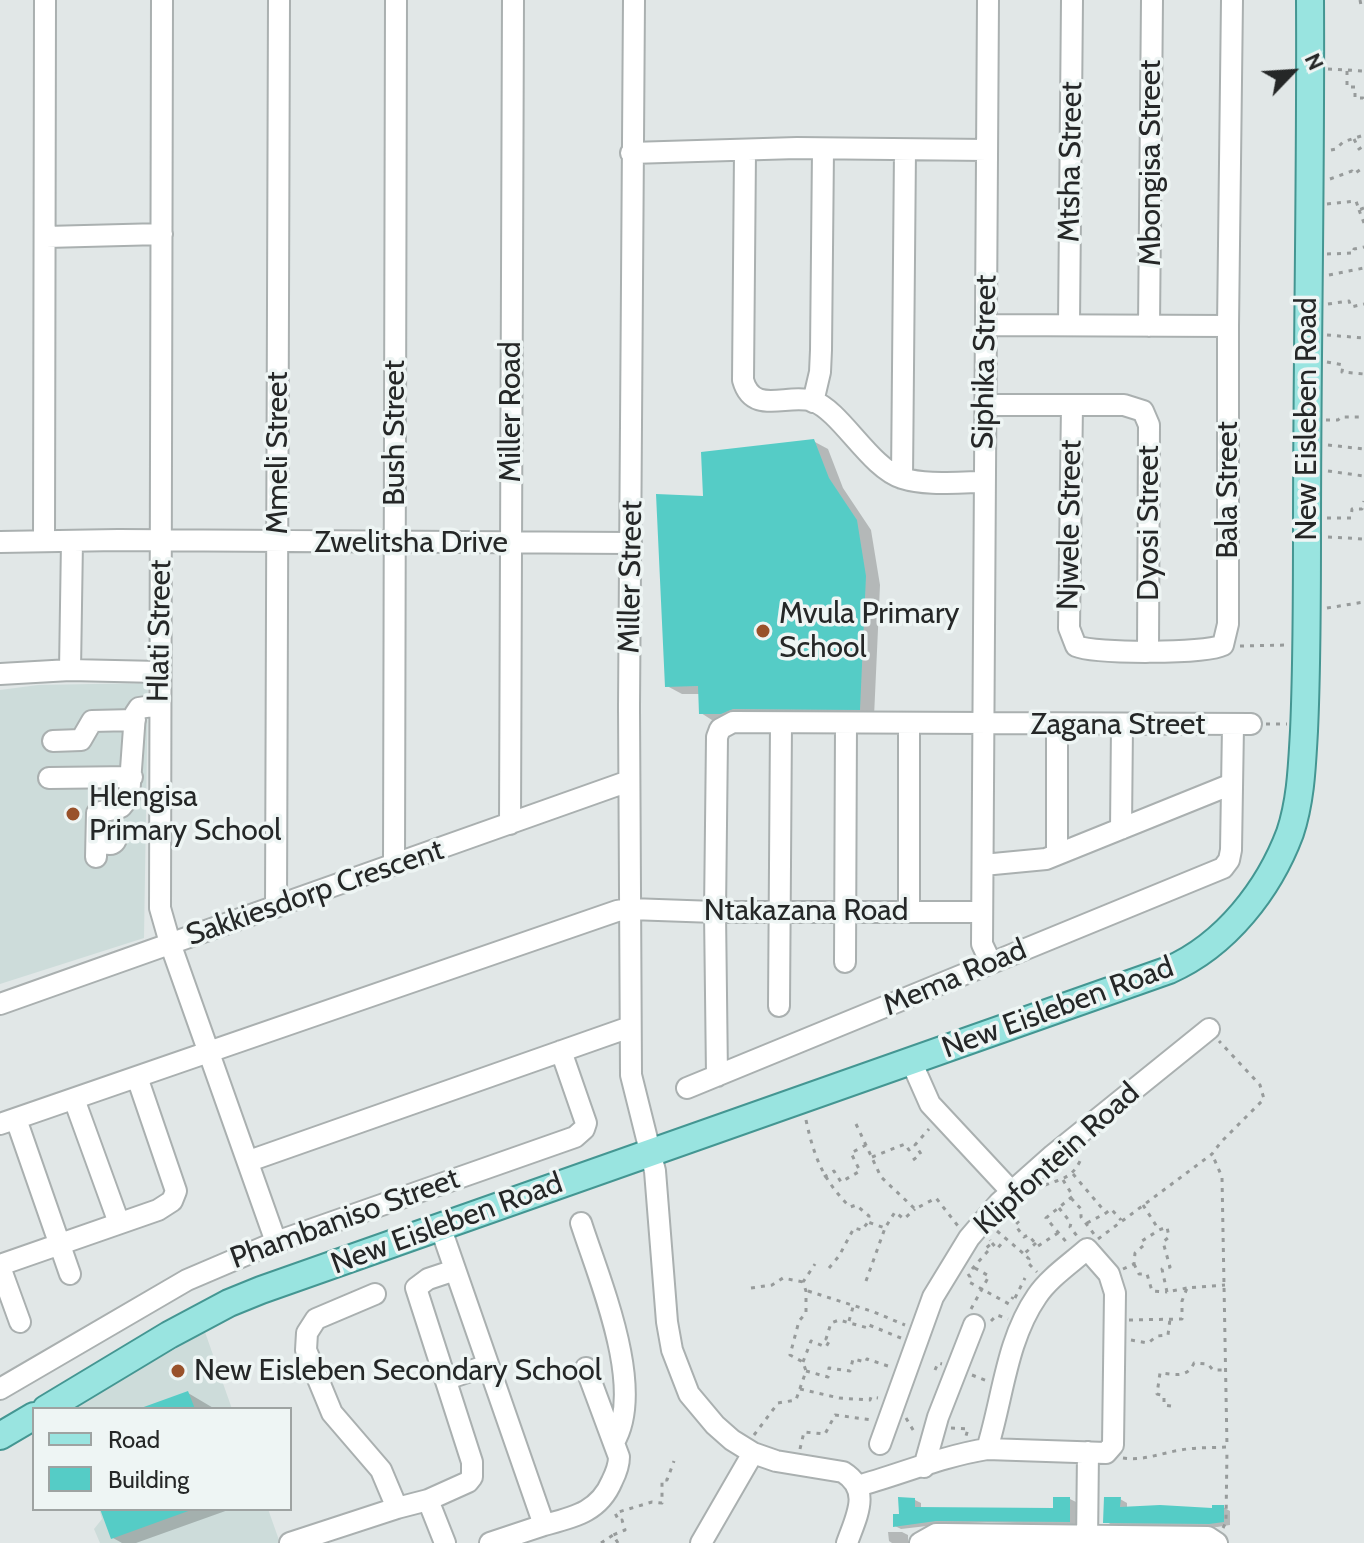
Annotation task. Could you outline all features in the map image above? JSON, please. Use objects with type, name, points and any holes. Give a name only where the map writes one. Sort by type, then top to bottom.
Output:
[{"type":"main road","name":"New Eisleben Road","points":[[49,1407],[229,1303],[1177,967],[1224,932],[1256,898],[1270,877],[1291,830],[1302,769],[1306,680],[1310,0]]},
{"type":"main road","points":[[0,1436],[32,1417]]},
{"type":"street","points":[[44,541],[45,0]]},
{"type":"street","name":"Hlati Street","points":[[162,0],[160,902],[170,943],[276,1242]]},
{"type":"street","name":"Mmeli Street","points":[[276,907],[279,0]]},
{"type":"street","name":"Bush Street","points":[[394,865],[396,0]]},
{"type":"street","name":"Miller Road","points":[[510,824],[513,0]]},
{"type":"street","name":"Miller Street","points":[[634,0],[629,781],[633,1083],[656,1177],[667,1322],[679,1373],[700,1409],[732,1440],[749,1450]]},
{"type":"street","name":"Siphika Street","points":[[988,0],[982,944],[991,963]]},
{"type":"street","name":"Mtsha Street","points":[[1069,323],[1072,0]]},
{"type":"street","name":"Mbongisa Street","points":[[1149,326],[1152,0]]},
{"type":"street","name":"Bala Street","points":[[1220,645],[1228,624],[1232,0]]},
{"type":"street","points":[[631,153],[745,152],[785,148],[987,150]]},
{"type":"street","points":[[813,402],[821,350],[823,150]]},
{"type":"street","points":[[902,478],[905,150]]},
{"type":"street","points":[[745,152],[745,389],[762,401],[813,402],[829,413],[881,466],[902,478],[984,482]]},
{"type":"street","points":[[46,237],[162,234]]},
{"type":"street","points":[[986,325],[1228,326]]},
{"type":"street","name":"Dyosi Street","points":[[985,405],[1131,406],[1143,411],[1149,425],[1148,651]]},
{"type":"street","name":"Njwele Street","points":[[1072,405],[1071,638],[1076,646],[1089,650],[1148,651],[1220,645]]},
{"type":"street","points":[[70,670],[72,541]]},
{"type":"street","name":"Zwelitsha Drive","points":[[0,542],[631,543]]},
{"type":"street","points":[[0,674],[70,670],[159,672]]},
{"type":"street","points":[[107,842],[98,812],[125,804],[129,797],[135,720],[139,708],[159,705]]},
{"type":"street","points":[[53,741],[81,740],[92,721],[135,720]]},
{"type":"street","name":"Zagana Street","points":[[715,912],[717,737],[720,729],[733,722],[1242,725]]},
{"type":"street","points":[[779,1006],[781,723]]},
{"type":"street","points":[[845,962],[846,723]]},
{"type":"street","points":[[909,724],[909,912]]},
{"type":"street","points":[[1057,725],[1057,854]]},
{"type":"street","points":[[1121,829],[1122,725]]},
{"type":"street","points":[[983,865],[1046,859],[1232,784],[1242,725]]},
{"type":"street","points":[[49,778],[132,777]]},
{"type":"street","name":"Sakkiesdorp Crescent","points":[[0,1004],[629,781]]},
{"type":"street","name":"Mema Road","points":[[687,1088],[1223,868],[1231,850],[1232,784]]},
{"type":"street","points":[[70,1274],[8,1121],[573,925],[630,909]]},
{"type":"street","name":"Ntakazana Road","points":[[630,909],[982,912]]},
{"type":"street","points":[[715,912],[717,1076]]},
{"type":"street","points":[[249,1161],[630,1027]]},
{"type":"street","name":"Klipfontein Road","points":[[883,1435],[905,1374],[914,1337],[933,1297],[983,1231],[1053,1155],[1209,1029]]},
{"type":"street","name":"Phambaniso Street","points":[[0,1389],[187,1280],[276,1242],[575,1137],[586,1123],[561,1051]]},
{"type":"street","points":[[911,1061],[925,1095],[942,1119],[1011,1201]]},
{"type":"street","points":[[20,1322],[0,1266],[167,1205],[175,1197],[176,1191],[137,1077]]},
{"type":"street","points":[[74,1099],[119,1223]]},
{"type":"street","points":[[581,1223],[620,1348],[624,1418],[614,1442]]},
{"type":"street","points":[[440,1226],[544,1525]]},
{"type":"street","points":[[858,1486],[964,1453],[987,1449],[1097,1453],[1113,1445],[1115,1293],[1109,1274],[1083,1252],[1036,1296],[1003,1379],[997,1418],[987,1449]]},
{"type":"street","points":[[290,1543],[428,1500],[468,1482],[473,1471],[472,1462],[416,1288],[428,1279],[455,1270]]},
{"type":"street","points":[[375,1294],[316,1319],[307,1333],[306,1350],[332,1413],[381,1470],[397,1508]]},
{"type":"street","points":[[924,1467],[932,1434],[976,1321]]},
{"type":"street","points":[[447,1379],[488,1365]]},
{"type":"street","points":[[490,1543],[581,1515],[602,1499],[619,1465],[614,1442],[586,1368]]},
{"type":"street","points":[[701,1543],[749,1450],[796,1465],[843,1472],[858,1486],[861,1495],[859,1509],[847,1543]]},
{"type":"street","points":[[1087,1540],[1097,1453]]},
{"type":"street","points":[[428,1500],[445,1543]]},
{"type":"street","points":[[920,1543],[936,1534],[986,1539],[1208,1537],[1217,1543]]},
{"type":"path","points":[[1360,0],[1364,6]]},
{"type":"path","points":[[1327,69],[1364,71]]},
{"type":"path","points":[[1347,71],[1347,87],[1355,87],[1355,98],[1363,98],[1364,105]]},
{"type":"path","points":[[1323,151],[1336,149],[1343,142],[1364,135]]},
{"type":"path","points":[[1354,139],[1359,149],[1364,146]]},
{"type":"path","points":[[1322,180],[1335,179],[1352,171],[1354,174],[1364,167]]},
{"type":"path","points":[[1321,204],[1356,201],[1364,223]]},
{"type":"path","points":[[1324,254],[1354,253],[1354,249],[1364,247]]},
{"type":"path","points":[[1327,275],[1364,268]]},
{"type":"path","points":[[1328,304],[1349,301],[1351,307],[1364,304]]},
{"type":"path","points":[[1327,335],[1364,338]]},
{"type":"path","points":[[1323,362],[1343,365],[1342,372],[1364,374]]},
{"type":"path","points":[[1321,420],[1338,420],[1354,415],[1364,417]]},
{"type":"path","points":[[1321,445],[1364,449]]},
{"type":"path","points":[[1320,471],[1364,476]]},
{"type":"path","points":[[1320,518],[1351,518],[1352,509],[1362,509],[1364,501]]},
{"type":"path","points":[[1320,536],[1364,539]]},
{"type":"path","points":[[1320,609],[1364,602]]},
{"type":"path","points":[[1220,645],[1289,644]]},
{"type":"path","points":[[1242,725],[1290,724]]},
{"type":"path","points":[[1063,1180],[1073,1196],[1071,1198],[1081,1209],[1081,1217],[1099,1239],[1212,1154],[1264,1099],[1260,1085],[1209,1029]]},
{"type":"path","points":[[872,1157],[905,1144],[909,1150],[942,1119]]},
{"type":"path","points":[[806,1120],[824,1177],[850,1207],[856,1205],[869,1216],[862,1230],[854,1228],[829,1268]]},
{"type":"path","points":[[856,1124],[881,1177],[915,1209]]},
{"type":"path","points":[[824,1177],[834,1171],[841,1182],[860,1171],[851,1153],[866,1145]]},
{"type":"path","points":[[913,1160],[921,1154],[915,1145]]},
{"type":"path","points":[[1212,1154],[1222,1177],[1225,1285],[1226,1522],[1217,1543]]},
{"type":"path","points":[[1073,1173],[1106,1213]]},
{"type":"path","points":[[866,1281],[885,1228],[895,1212],[904,1219],[936,1198],[983,1231],[1006,1238],[1029,1259],[1027,1262],[1040,1276],[1045,1272],[1052,1279]]},
{"type":"path","points":[[1071,1198],[1046,1218],[1058,1233],[1083,1252]]},
{"type":"path","points":[[1011,1201],[1015,1219],[1019,1221],[1015,1225],[1024,1237],[1028,1235],[1038,1246],[1058,1233]]},
{"type":"path","points":[[1143,1205],[1159,1230]]},
{"type":"path","points":[[1059,1208],[1071,1223],[1070,1227],[1083,1252]]},
{"type":"path","points":[[1086,1224],[1111,1209],[1121,1220]]},
{"type":"path","points":[[868,1222],[885,1228]]},
{"type":"path","points":[[1167,1292],[1162,1269],[1170,1267],[1163,1242],[1169,1237],[1167,1227],[1142,1241],[1144,1245],[1135,1253],[1134,1264],[1139,1274],[1147,1274],[1152,1291],[1167,1292],[1225,1285]]},
{"type":"path","points":[[983,1231],[997,1249],[1006,1238]]},
{"type":"path","points":[[992,1243],[967,1274],[969,1282],[1009,1304],[1013,1297]]},
{"type":"path","points":[[1024,1254],[1036,1243]]},
{"type":"path","points":[[803,1282],[815,1264]]},
{"type":"path","points":[[1109,1274],[1134,1264]]},
{"type":"path","points":[[973,1267],[989,1276],[970,1312],[976,1321],[992,1321],[997,1315],[1022,1325]]},
{"type":"path","points":[[751,1288],[772,1285],[783,1278],[803,1282]]},
{"type":"path","points":[[803,1282],[806,1313],[799,1321],[790,1355],[803,1362]]},
{"type":"path","points":[[1113,1322],[1182,1319],[1182,1301],[1187,1288]]},
{"type":"path","points":[[806,1291],[880,1315],[912,1328],[914,1337],[907,1340],[875,1327],[848,1324],[853,1307]]},
{"type":"path","points":[[875,1327],[880,1315]]},
{"type":"path","points":[[1129,1339],[1148,1343],[1157,1336],[1168,1335],[1170,1319]]},
{"type":"path","points":[[749,1450],[778,1403],[796,1400],[806,1371],[803,1362],[811,1341],[826,1347],[830,1340],[826,1339],[831,1323],[849,1321]]},
{"type":"path","points":[[806,1371],[828,1377],[829,1368],[850,1371],[853,1359],[866,1362],[867,1359],[905,1374]]},
{"type":"path","points":[[1171,1406],[1164,1405],[1164,1396],[1157,1394],[1160,1373],[1182,1375],[1189,1372],[1194,1363],[1208,1364],[1213,1370],[1224,1370]]},
{"type":"path","points":[[800,1389],[839,1398],[887,1399],[902,1411],[917,1438],[968,1429],[964,1453]]},
{"type":"path","points":[[796,1465],[804,1432],[825,1434],[835,1415],[861,1418],[883,1435]]},
{"type":"path","points":[[1097,1453],[1134,1459],[1179,1450],[1227,1447]]},
{"type":"path","points":[[601,1543],[625,1530],[622,1520],[619,1521],[615,1513],[652,1502],[662,1503],[662,1480],[667,1480],[674,1461]]},
{"type":"path","points":[[613,1535],[618,1543]]},
{"type":"shaded area","name":"Hlengisa Primary School","points":[[148,683],[144,938],[0,984],[0,690],[38,685]]},
{"type":"shaded area","name":"New Eisleben Secondary School","points":[[205,1332],[231,1407],[74,1407]]},
{"type":"shaded area","points":[[100,1511],[269,1511],[280,1543],[100,1543],[94,1529],[102,1519]]},
{"type":"building","name":"Mvula Primary School","points":[[814,439],[829,478],[857,520],[866,576],[860,710],[733,709],[721,714],[699,714],[698,686],[665,687],[656,494],[703,496],[701,452]]},
{"type":"building","points":[[188,1391],[194,1407],[144,1407]]},
{"type":"building","points":[[898,1497],[915,1498],[915,1507],[1053,1508],[1053,1497],[1070,1497],[1070,1522],[936,1521],[893,1527],[893,1514],[899,1514]]},
{"type":"building","points":[[1104,1497],[1121,1497],[1120,1507],[1160,1505],[1212,1508],[1212,1505],[1224,1505],[1224,1522],[1103,1523]]},
{"type":"building","points":[[101,1511],[188,1511],[111,1539]]},
{"type":"place","name":"Mvula Primary School","points":[[763,631]]},
{"type":"place","name":"Hlengisa Primary School","points":[[73,814]]},
{"type":"place","name":"New Eisleben Secondary School","points":[[178,1371]]}]
